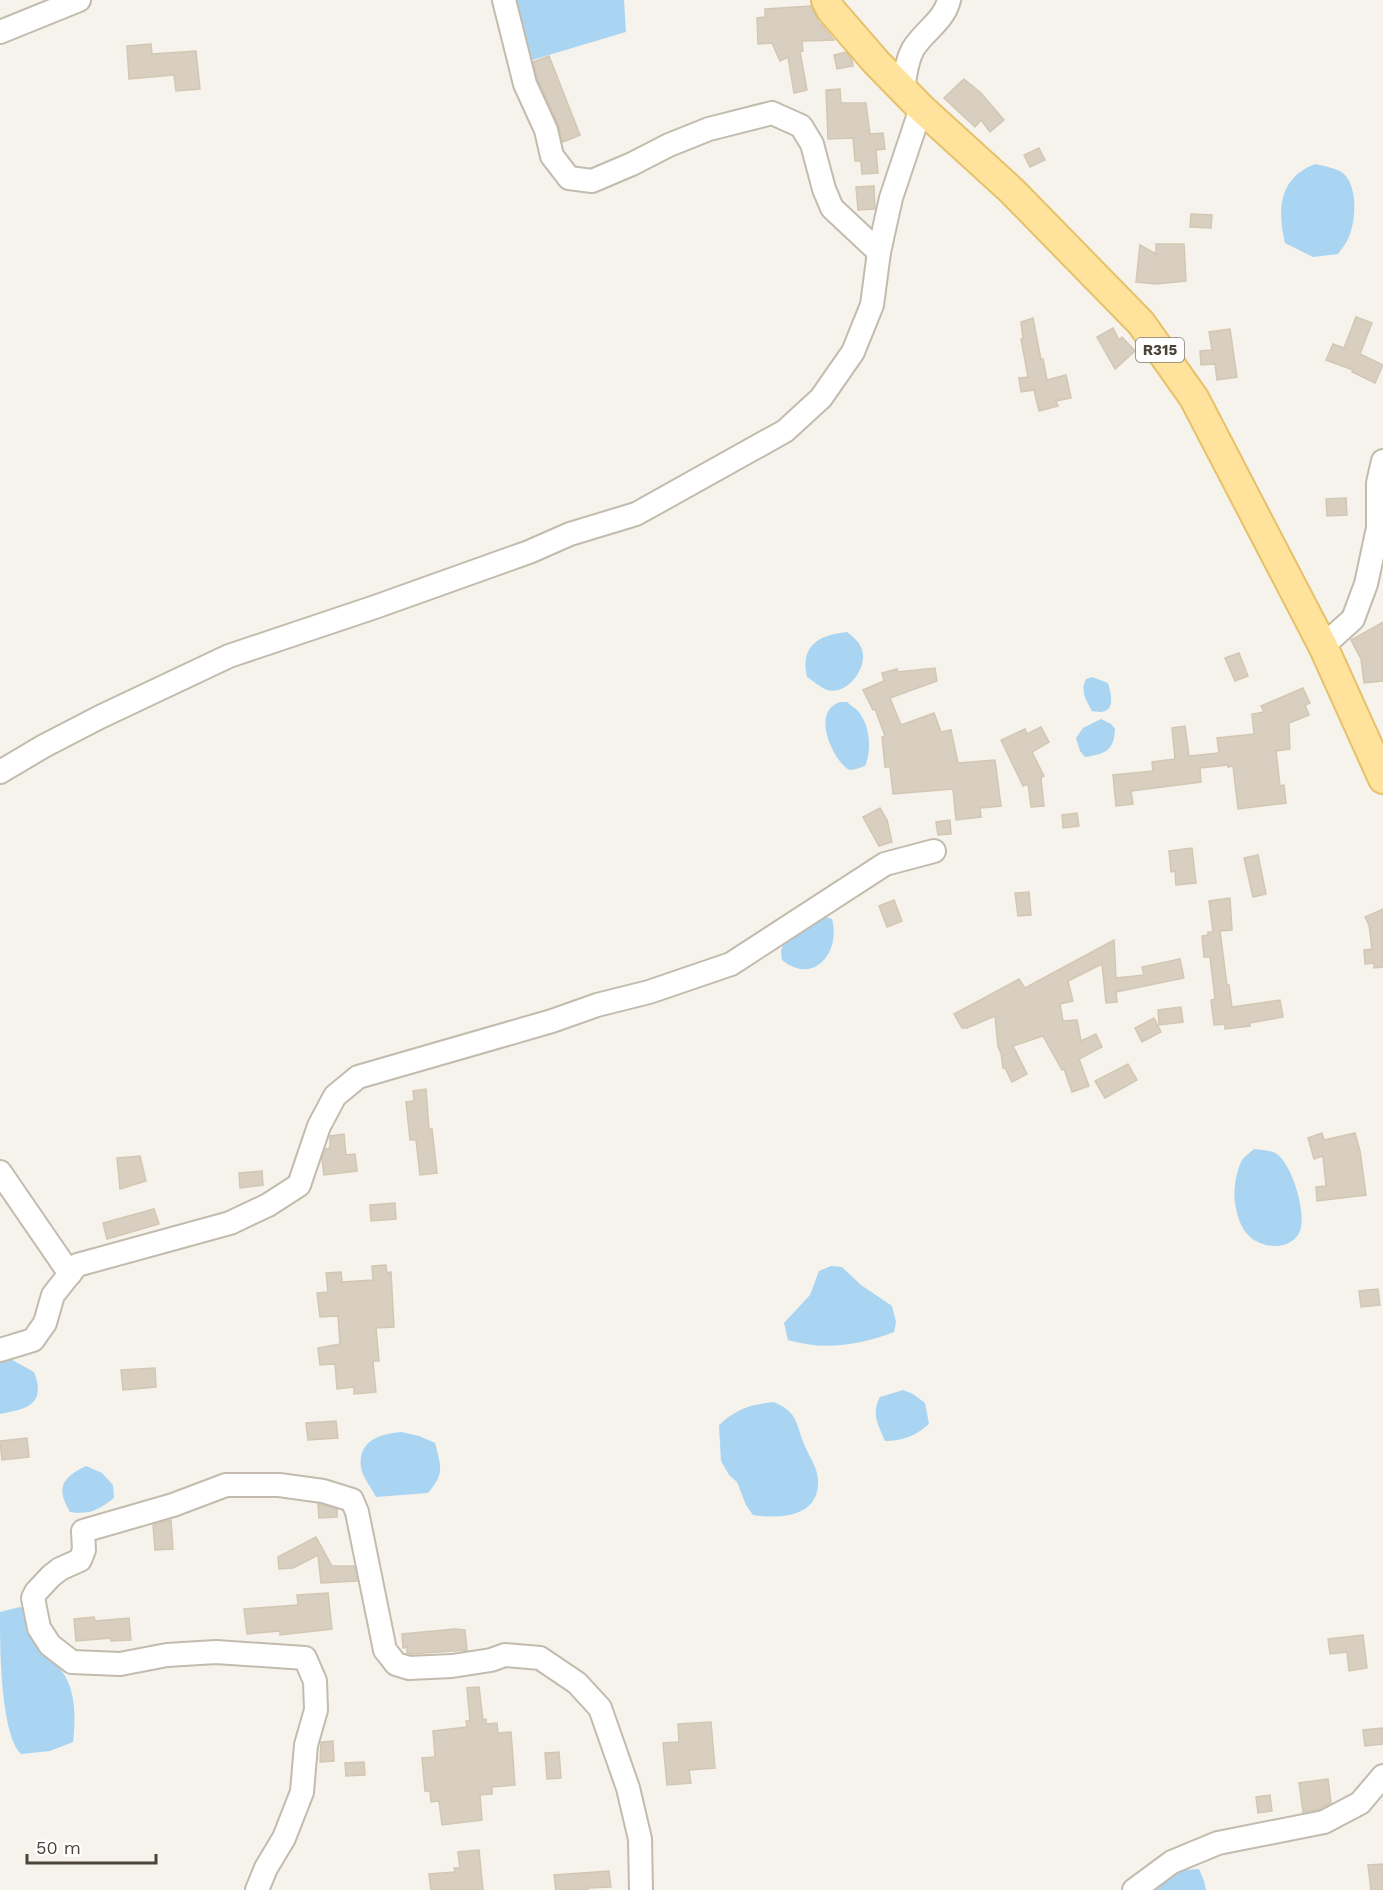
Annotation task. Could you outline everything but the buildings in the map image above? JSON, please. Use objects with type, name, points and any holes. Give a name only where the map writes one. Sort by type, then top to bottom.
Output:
[{"type":"main road","name":"R315","points":[[826,0],[831,10],[876,62],[912,99],[1012,191],[1141,323],[1194,398],[1323,646],[1383,779]]},
{"type":"street","points":[[0,32],[79,0]]},
{"type":"street","points":[[504,0],[525,84],[546,130],[552,156],[569,178],[592,181],[709,129],[772,113],[801,126],[812,144],[820,179],[832,208],[879,252]]},
{"type":"street","points":[[0,772],[99,717],[229,656],[375,607],[528,552],[570,534],[636,514],[785,431],[821,398],[853,352],[872,305],[879,252],[912,99],[907,62],[914,47],[946,10],[949,0]]},
{"type":"street","points":[[1323,646],[1353,619],[1366,584],[1378,528],[1378,483],[1383,461]]},
{"type":"street","points":[[0,1350],[33,1340],[45,1323],[53,1295],[78,1265],[230,1223],[299,1185],[318,1126],[335,1096],[358,1077],[507,1035],[597,1005],[649,992],[731,964],[885,864],[934,851]]},
{"type":"street","points":[[0,1172],[70,1274]]},
{"type":"street","points":[[257,1890],[266,1868],[284,1838],[302,1792],[306,1745],[316,1710],[315,1681],[305,1658],[216,1652],[167,1655],[120,1664],[72,1662],[50,1645],[39,1628],[33,1598],[51,1576],[80,1560],[84,1550],[83,1531],[173,1505],[226,1485],[279,1485],[323,1491],[352,1500],[357,1512],[386,1650],[396,1664],[409,1668],[430,1668],[482,1662],[505,1655],[540,1658],[577,1683],[600,1708],[628,1788],[640,1839],[641,1890]]},
{"type":"street","points":[[1134,1890],[1172,1862],[1218,1843],[1324,1822],[1360,1803],[1383,1776]]},
{"type":"water","points":[[517,0],[624,0],[626,32],[532,60]]},
{"type":"water","points":[[1315,164],[1335,169],[1345,175],[1354,197],[1354,215],[1351,232],[1338,254],[1313,257],[1285,243],[1281,207],[1288,186],[1294,177]]},
{"type":"water","points":[[847,632],[861,647],[862,665],[848,685],[834,691],[827,690],[807,677],[806,657],[809,649],[820,639]]},
{"type":"water","points":[[1092,677],[1108,683],[1111,701],[1105,711],[1092,711],[1086,699],[1084,683],[1086,679]]},
{"type":"water","points":[[840,702],[847,702],[858,711],[865,723],[869,738],[869,753],[865,766],[853,770],[846,768],[840,761],[829,740],[826,728],[826,717],[831,708]]},
{"type":"water","points":[[1101,719],[1115,729],[1113,742],[1108,750],[1085,757],[1080,751],[1076,738],[1083,728]]},
{"type":"water","points":[[823,916],[832,919],[834,931],[829,953],[822,962],[805,969],[794,967],[782,960],[781,951],[786,936]]},
{"type":"water","points":[[1254,1149],[1271,1151],[1280,1156],[1296,1187],[1302,1223],[1296,1237],[1284,1245],[1261,1244],[1249,1236],[1238,1216],[1234,1198],[1236,1177],[1242,1160]]},
{"type":"water","points":[[831,1266],[842,1267],[861,1285],[892,1306],[896,1322],[894,1332],[842,1345],[815,1345],[788,1340],[784,1323],[810,1295],[819,1271]]},
{"type":"water","points":[[7,1357],[34,1372],[38,1392],[32,1404],[0,1414],[0,1358]]},
{"type":"water","points":[[903,1390],[925,1403],[929,1424],[909,1437],[885,1441],[876,1419],[877,1403],[880,1397]]},
{"type":"water","points":[[774,1402],[788,1410],[795,1418],[817,1473],[818,1483],[816,1495],[804,1510],[795,1514],[773,1517],[753,1515],[746,1505],[737,1482],[729,1475],[721,1461],[719,1425],[744,1408]]},
{"type":"water","points":[[401,1432],[435,1443],[440,1464],[439,1475],[428,1493],[376,1497],[362,1471],[363,1451],[372,1440],[378,1437]]},
{"type":"water","points":[[86,1466],[102,1473],[113,1485],[114,1498],[94,1511],[70,1512],[63,1496],[63,1484],[71,1475]]},
{"type":"water","points":[[20,1607],[30,1614],[39,1646],[61,1670],[72,1695],[73,1742],[50,1751],[21,1754],[14,1743],[5,1708],[0,1612]]},
{"type":"water","points":[[1199,1869],[1206,1890],[1148,1890],[1184,1870]]}]
